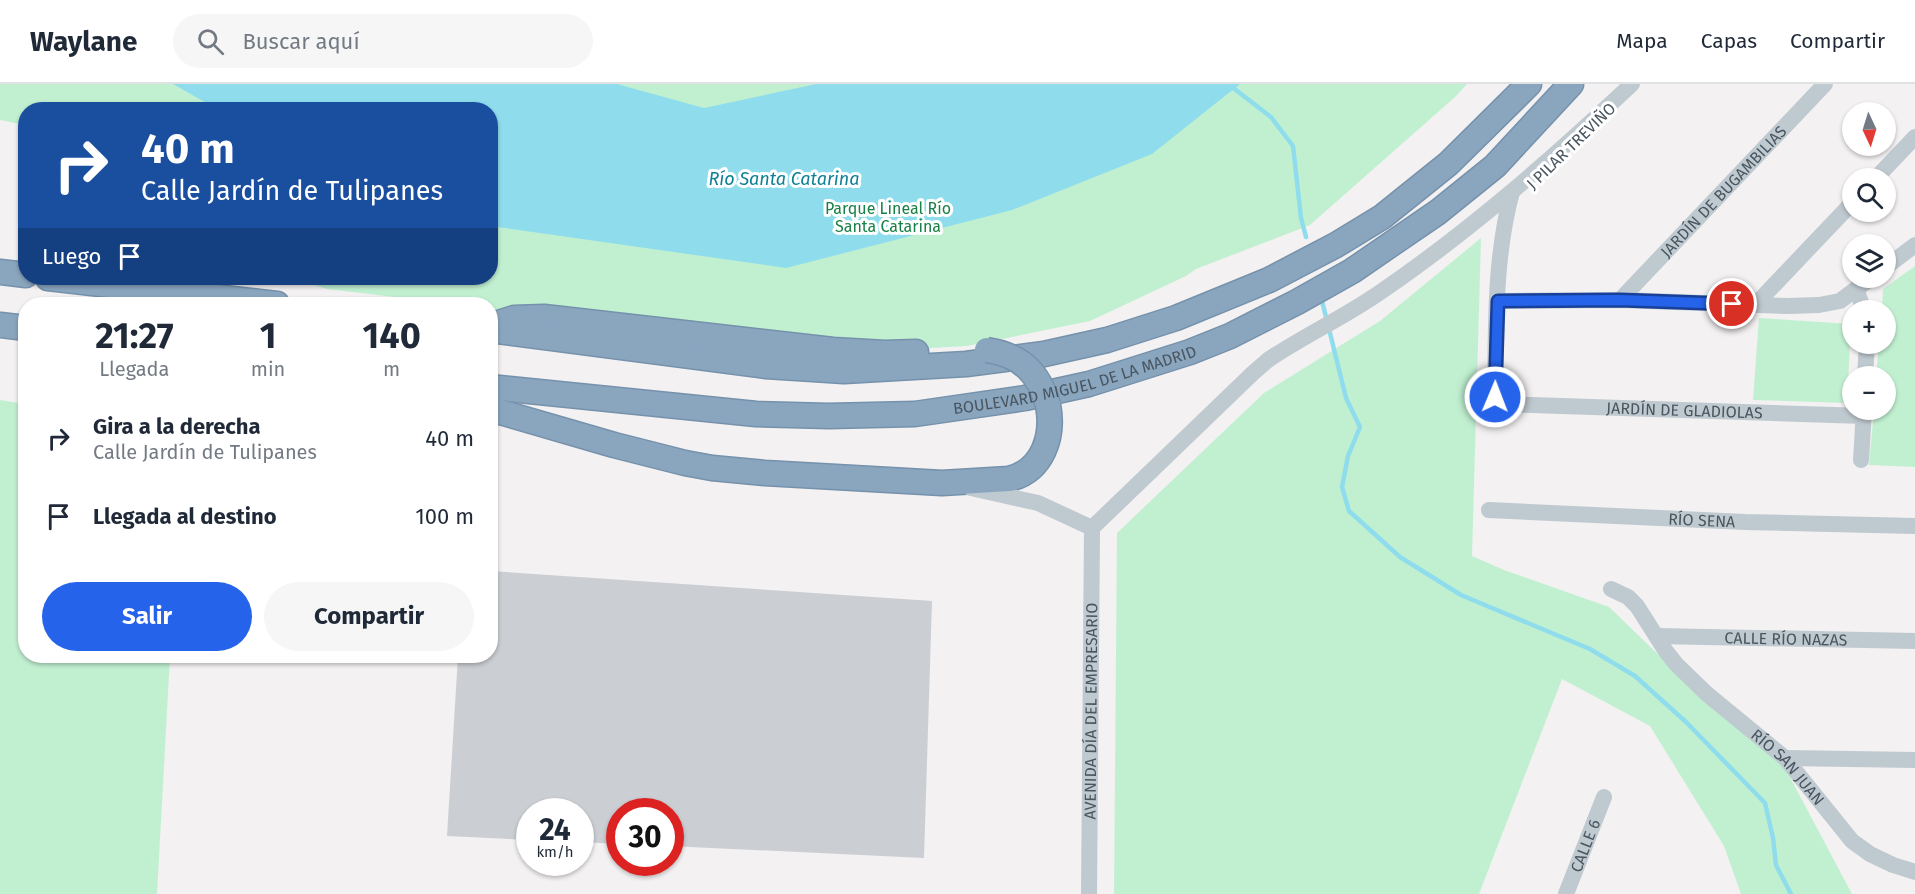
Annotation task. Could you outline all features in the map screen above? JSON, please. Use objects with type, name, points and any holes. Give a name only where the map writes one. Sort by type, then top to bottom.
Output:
[{"type":"highway","name":"BOULEVARD MIGUEL DE LA MADRID","points":[[498,329],[766,366],[844,371],[966,364],[1044,354],[1107,340],[1176,318],[1269,280],[1382,218],[1448,164],[1529,84]]},
{"type":"highway","name":"BOULEVARD MIGUEL DE LA MADRID","points":[[498,388],[756,414],[829,416],[915,414],[1025,398],[1089,384],[1230,336],[1352,271],[1438,212],[1495,166],[1571,84]]},
{"type":"highway","points":[[0,272],[18,274]]},
{"type":"highway","points":[[110,285],[215,297]]},
{"type":"highway","points":[[498,325],[514,318],[544,317],[833,350],[885,353],[987,350],[1003,352],[1019,361],[1038,379],[1049,410],[1049,436],[1042,454],[1032,468],[1018,477],[942,483],[712,468],[614,445],[498,411]]},
{"type":"highway","points":[[0,325],[18,327]]},
{"type":"street","points":[[942,483],[1004,494],[1038,503],[1092,528],[1268,360],[1380,293],[1510,199],[1634,84]]},
{"type":"street","name":"JARDÍN DE BUGAMBILIAS","points":[[1620,300],[1826,84]]},
{"type":"street","points":[[1885,168],[1915,137]]},
{"type":"street","points":[[1510,199],[1503,233],[1498,301],[1620,300],[1755,305],[1819,305],[1842,301]]},
{"type":"street","points":[[1755,305],[1842,213]]},
{"type":"street","points":[[1896,259],[1915,245]]},
{"type":"street","name":"JARDÍN DE GLADIOLAS","points":[[1498,301],[1495,397],[1498,402],[1504,404],[1842,412]]},
{"type":"street","points":[[1862,460],[1864,420]]},
{"type":"street","name":"RÍO SENA","points":[[1489,510],[1745,522],[1915,526]]},
{"type":"street","name":"AVENIDA DÍA DEL EMPRESARIO","points":[[1089,894],[1092,528]]},
{"type":"street","name":"RÍO SAN JUAN","points":[[1611,589],[1628,597],[1638,606],[1676,664],[1707,694],[1785,758],[1852,842],[1893,865],[1915,872]]},
{"type":"street","name":"CALLE RÍO NAZAS","points":[[1661,643],[1915,641]]},
{"type":"street","points":[[1785,758],[1915,760]]},
{"type":"street","name":"CALLE 6","points":[[1566,894],[1604,797]]},
{"type":"green space","name":"Parque Lineal Río Santa Catarina","points":[[0,84],[1467,84],[1310,225],[1196,269],[1186,276],[1090,321],[967,346],[874,351],[498,310],[498,297],[395,297],[327,289],[315,285],[498,285],[498,102],[18,102],[18,124],[0,120]]},
{"type":"green space","points":[[1481,238],[1472,556],[1504,570],[1609,607],[1691,686],[1784,766],[1852,894],[1741,894],[1724,846],[1650,726],[1562,679],[1479,894],[1114,894],[1117,533],[1264,393],[1380,321]]},
{"type":"green space","points":[[1915,266],[1915,467],[1869,465],[1873,420],[1896,420],[1896,366],[1877,366],[1878,354],[1896,354],[1896,300],[1882,300],[1883,289],[1896,288],[1896,280]]},
{"type":"green space","points":[[1759,318],[1842,323],[1842,354],[1849,354],[1849,366],[1842,366],[1842,403],[1753,400]]},
{"type":"green space","points":[[0,400],[18,403],[18,663],[170,663],[157,894],[0,894]]},
{"type":"water","name":"Río Santa Catarina","points":[[173,84],[617,84],[704,108],[816,84],[1240,84],[1152,154],[1012,210],[786,268],[498,227],[498,102],[205,102]]},
{"type":"building","points":[[498,572],[932,601],[924,858],[684,847],[684,798],[606,798],[606,843],[594,843],[594,798],[516,798],[516,839],[447,836],[458,663],[498,663]]},
{"type":"waterway","points":[[1228,84],[1271,117],[1293,146],[1301,218],[1306,237]]},
{"type":"waterway","points":[[1321,297],[1327,321]]},
{"type":"waterway","points":[[1329,329],[1346,398],[1360,427],[1348,456],[1342,487],[1349,511],[1400,557],[1461,595],[1590,649],[1635,676],[1686,722],[1765,803],[1776,865],[1791,894]]},
{"type":"route","points":[[1495,397],[1498,301],[1620,300],[1732,304]]}]
